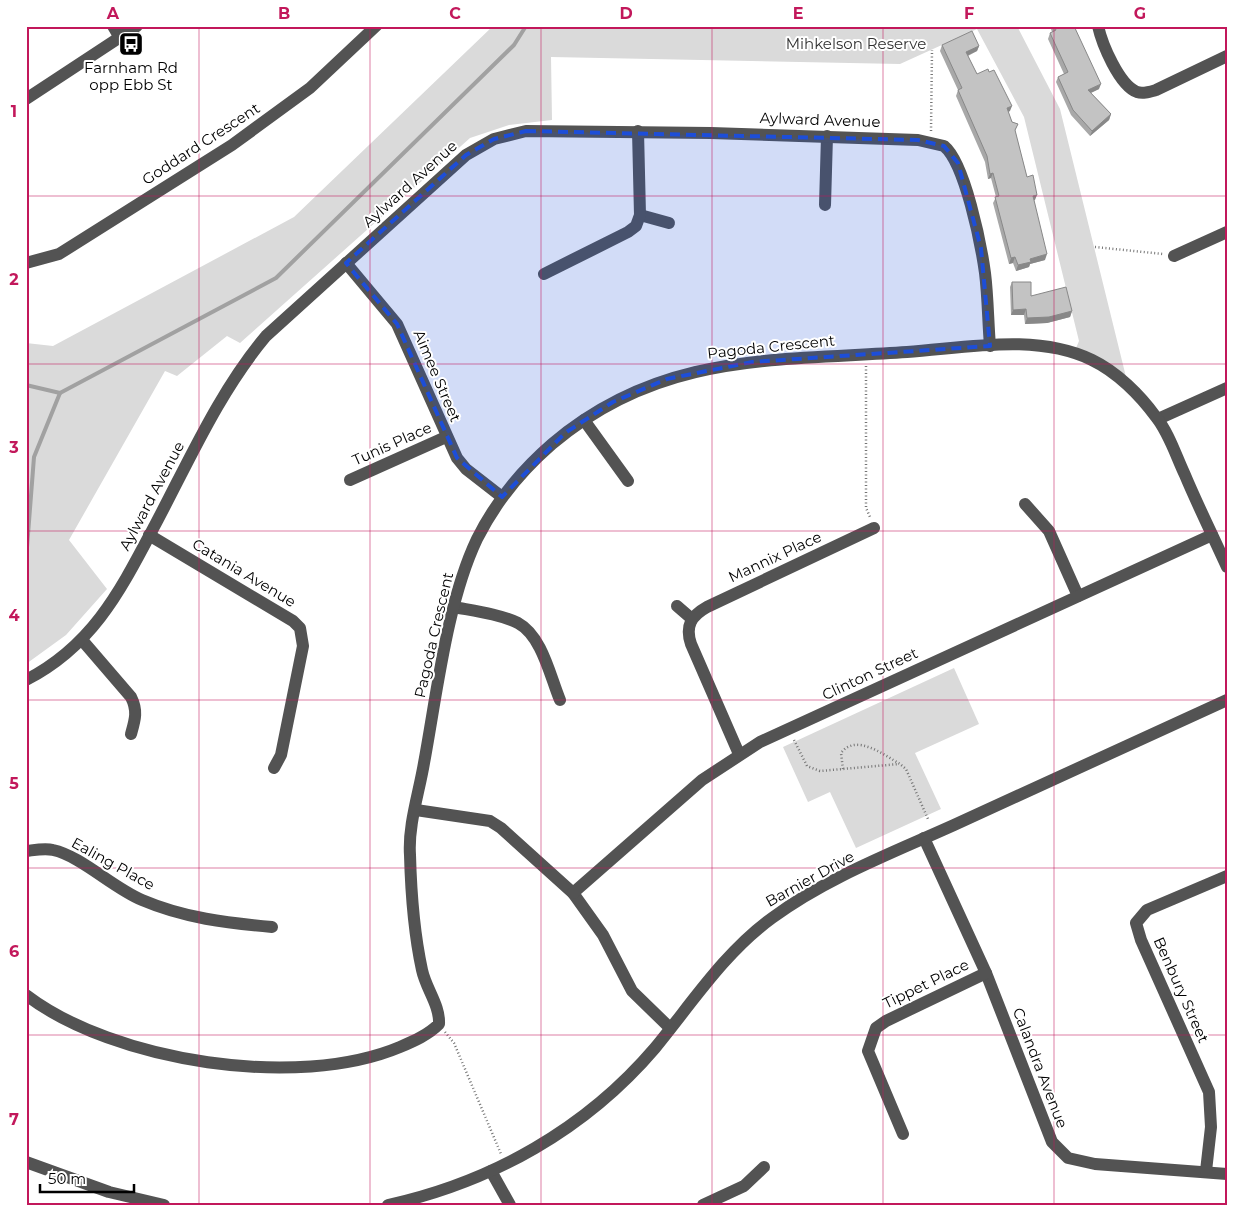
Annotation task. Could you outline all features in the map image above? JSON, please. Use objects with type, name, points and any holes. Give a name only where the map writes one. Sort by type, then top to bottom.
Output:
[{"type":"street","points":[[113,26],[120,38]]},
{"type":"street","points":[[26,98],[137,26]]},
{"type":"street","name":"Goddard Crescent","points":[[26,263],[59,254],[232,145],[310,88],[376,26]]},
{"type":"street","points":[[1098,26],[1122,80],[1137,92],[1144,93],[1156,90],[1227,56]]},
{"type":"street","name":"Aylward Avenue","points":[[26,680],[50,666],[82,640],[115,598],[238,370],[285,317],[466,154],[494,139],[526,130],[638,131],[931,141],[944,146],[953,155],[967,194],[985,273],[990,346]]},
{"type":"street","points":[[544,274],[628,232],[636,226],[640,215],[638,131]]},
{"type":"street","points":[[824,205],[827,136]]},
{"type":"street","points":[[640,215],[669,223]]},
{"type":"street","points":[[1174,256],[1227,232]]},
{"type":"street","name":"Aimee Street","points":[[346,262],[397,324],[446,438],[457,458],[466,470],[502,498]]},
{"type":"street","name":"Pagoda Crescent","points":[[439,1024],[438,1012],[422,970],[410,854],[416,810],[454,607],[463,574],[477,538],[502,498],[546,449],[584,420],[629,394],[688,373],[752,362],[990,346],[1019,345],[1053,348],[1094,361],[1128,385],[1158,419],[1227,567]]},
{"type":"street","points":[[1158,419],[1227,388]]},
{"type":"street","points":[[584,420],[628,481]]},
{"type":"street","name":"Tunis Place","points":[[350,480],[446,438]]},
{"type":"street","points":[[1025,504],[1049,531],[1078,596]]},
{"type":"street","name":"Mannix Place","points":[[692,619],[707,607],[874,528]]},
{"type":"street","name":"Catania Avenue","points":[[149,535],[293,621],[300,628],[301,663],[281,755],[274,768]]},
{"type":"street","name":"Clinton Street","points":[[573,893],[676,801],[740,754],[760,742],[1212,535]]},
{"type":"street","points":[[677,606],[692,619],[688,630],[691,644],[740,754]]},
{"type":"street","points":[[454,607],[507,619],[520,624],[529,631],[538,644],[560,700]]},
{"type":"street","points":[[82,640],[131,697],[136,707],[136,717],[131,734]]},
{"type":"street","name":"Barnier Drive","points":[[388,1205],[444,1190],[491,1171],[556,1135],[599,1103],[633,1071],[723,962],[771,918],[820,888],[924,838],[1227,700]]},
{"type":"street","points":[[416,810],[490,821],[501,828],[573,893],[603,936],[632,991],[670,1028]]},
{"type":"street","name":"Calandra Avenue","points":[[924,838],[986,973],[1052,1142],[1068,1158],[1094,1164],[1227,1174]]},
{"type":"street","name":"Ealing Place","points":[[26,851],[51,849],[63,854],[121,890],[184,915],[272,927]]},
{"type":"street","name":"Benbury Street","points":[[1206,1171],[1211,1127],[1209,1092],[1141,940],[1136,923],[1147,910],[1227,876]]},
{"type":"street","name":"Tippet Place","points":[[903,1134],[873,1068],[868,1051],[876,1028],[886,1021],[986,973]]},
{"type":"street","points":[[26,995],[38,1005],[122,1042],[202,1062],[233,1066],[318,1066],[354,1062],[374,1057],[408,1043],[431,1032],[439,1024]]},
{"type":"street","points":[[26,1162],[109,1192],[164,1205]]},
{"type":"street","points":[[703,1205],[744,1186],[764,1167]]},
{"type":"street","points":[[491,1171],[510,1205]]},
{"type":"path","points":[[931,141],[932,50]]},
{"type":"path","points":[[1095,248],[1174,256]]},
{"type":"path","points":[[866,355],[866,508],[874,528]]},
{"type":"path","points":[[794,740],[807,766],[812,770],[820,771],[900,764]]},
{"type":"path","points":[[843,769],[841,753],[848,747],[858,744],[866,746],[900,764],[906,769],[928,819]]},
{"type":"path","points":[[439,1024],[454,1043],[506,1164]]},
{"type":"highlighted area","points":[[526,131],[918,140],[944,146],[958,163],[981,248],[990,346],[752,362],[667,379],[613,402],[565,433],[502,497],[457,458],[397,324],[346,263],[466,155],[494,139]]},
{"type":"green space","name":"Mihkelson Reserve","points":[[493,26],[1017,26],[1060,109],[1128,385],[1074,353],[1079,341],[1024,117],[977,29],[900,64],[551,57],[552,120],[509,125],[470,138],[240,343],[227,336],[177,376],[165,371],[69,540],[107,589],[66,635],[26,664],[26,343],[53,346],[294,217]]},
{"type":"green space","points":[[954,668],[979,724],[915,753],[941,809],[856,848],[830,792],[808,802],[783,747]]},
{"type":"building","points":[[1054,26],[1074,26],[1101,84],[1088,90],[1111,114],[1092,131],[1073,110],[1058,77],[1068,72],[1050,33],[1056,30]]},
{"type":"building","points":[[972,31],[979,46],[966,52],[977,74],[988,69],[989,72],[994,70],[1012,106],[1007,108],[1012,122],[1018,124],[1015,130],[1027,177],[1033,175],[1037,195],[1033,196],[1047,254],[1030,259],[1031,262],[1018,265],[1015,257],[1011,258],[995,197],[999,196],[993,173],[990,174],[987,156],[958,90],[962,88],[942,45]]},
{"type":"building","points":[[1012,282],[1031,282],[1031,296],[1066,287],[1072,311],[1049,317],[1027,318],[1026,309],[1013,310]]},
{"type":"waterway","points":[[26,560],[34,457],[60,393],[276,278],[514,45],[526,26]]},
{"type":"waterway","points":[[26,385],[60,393]]},
{"type":"place","name":"Farnham Rd opp Ebb St","points":[[131,44]]}]
